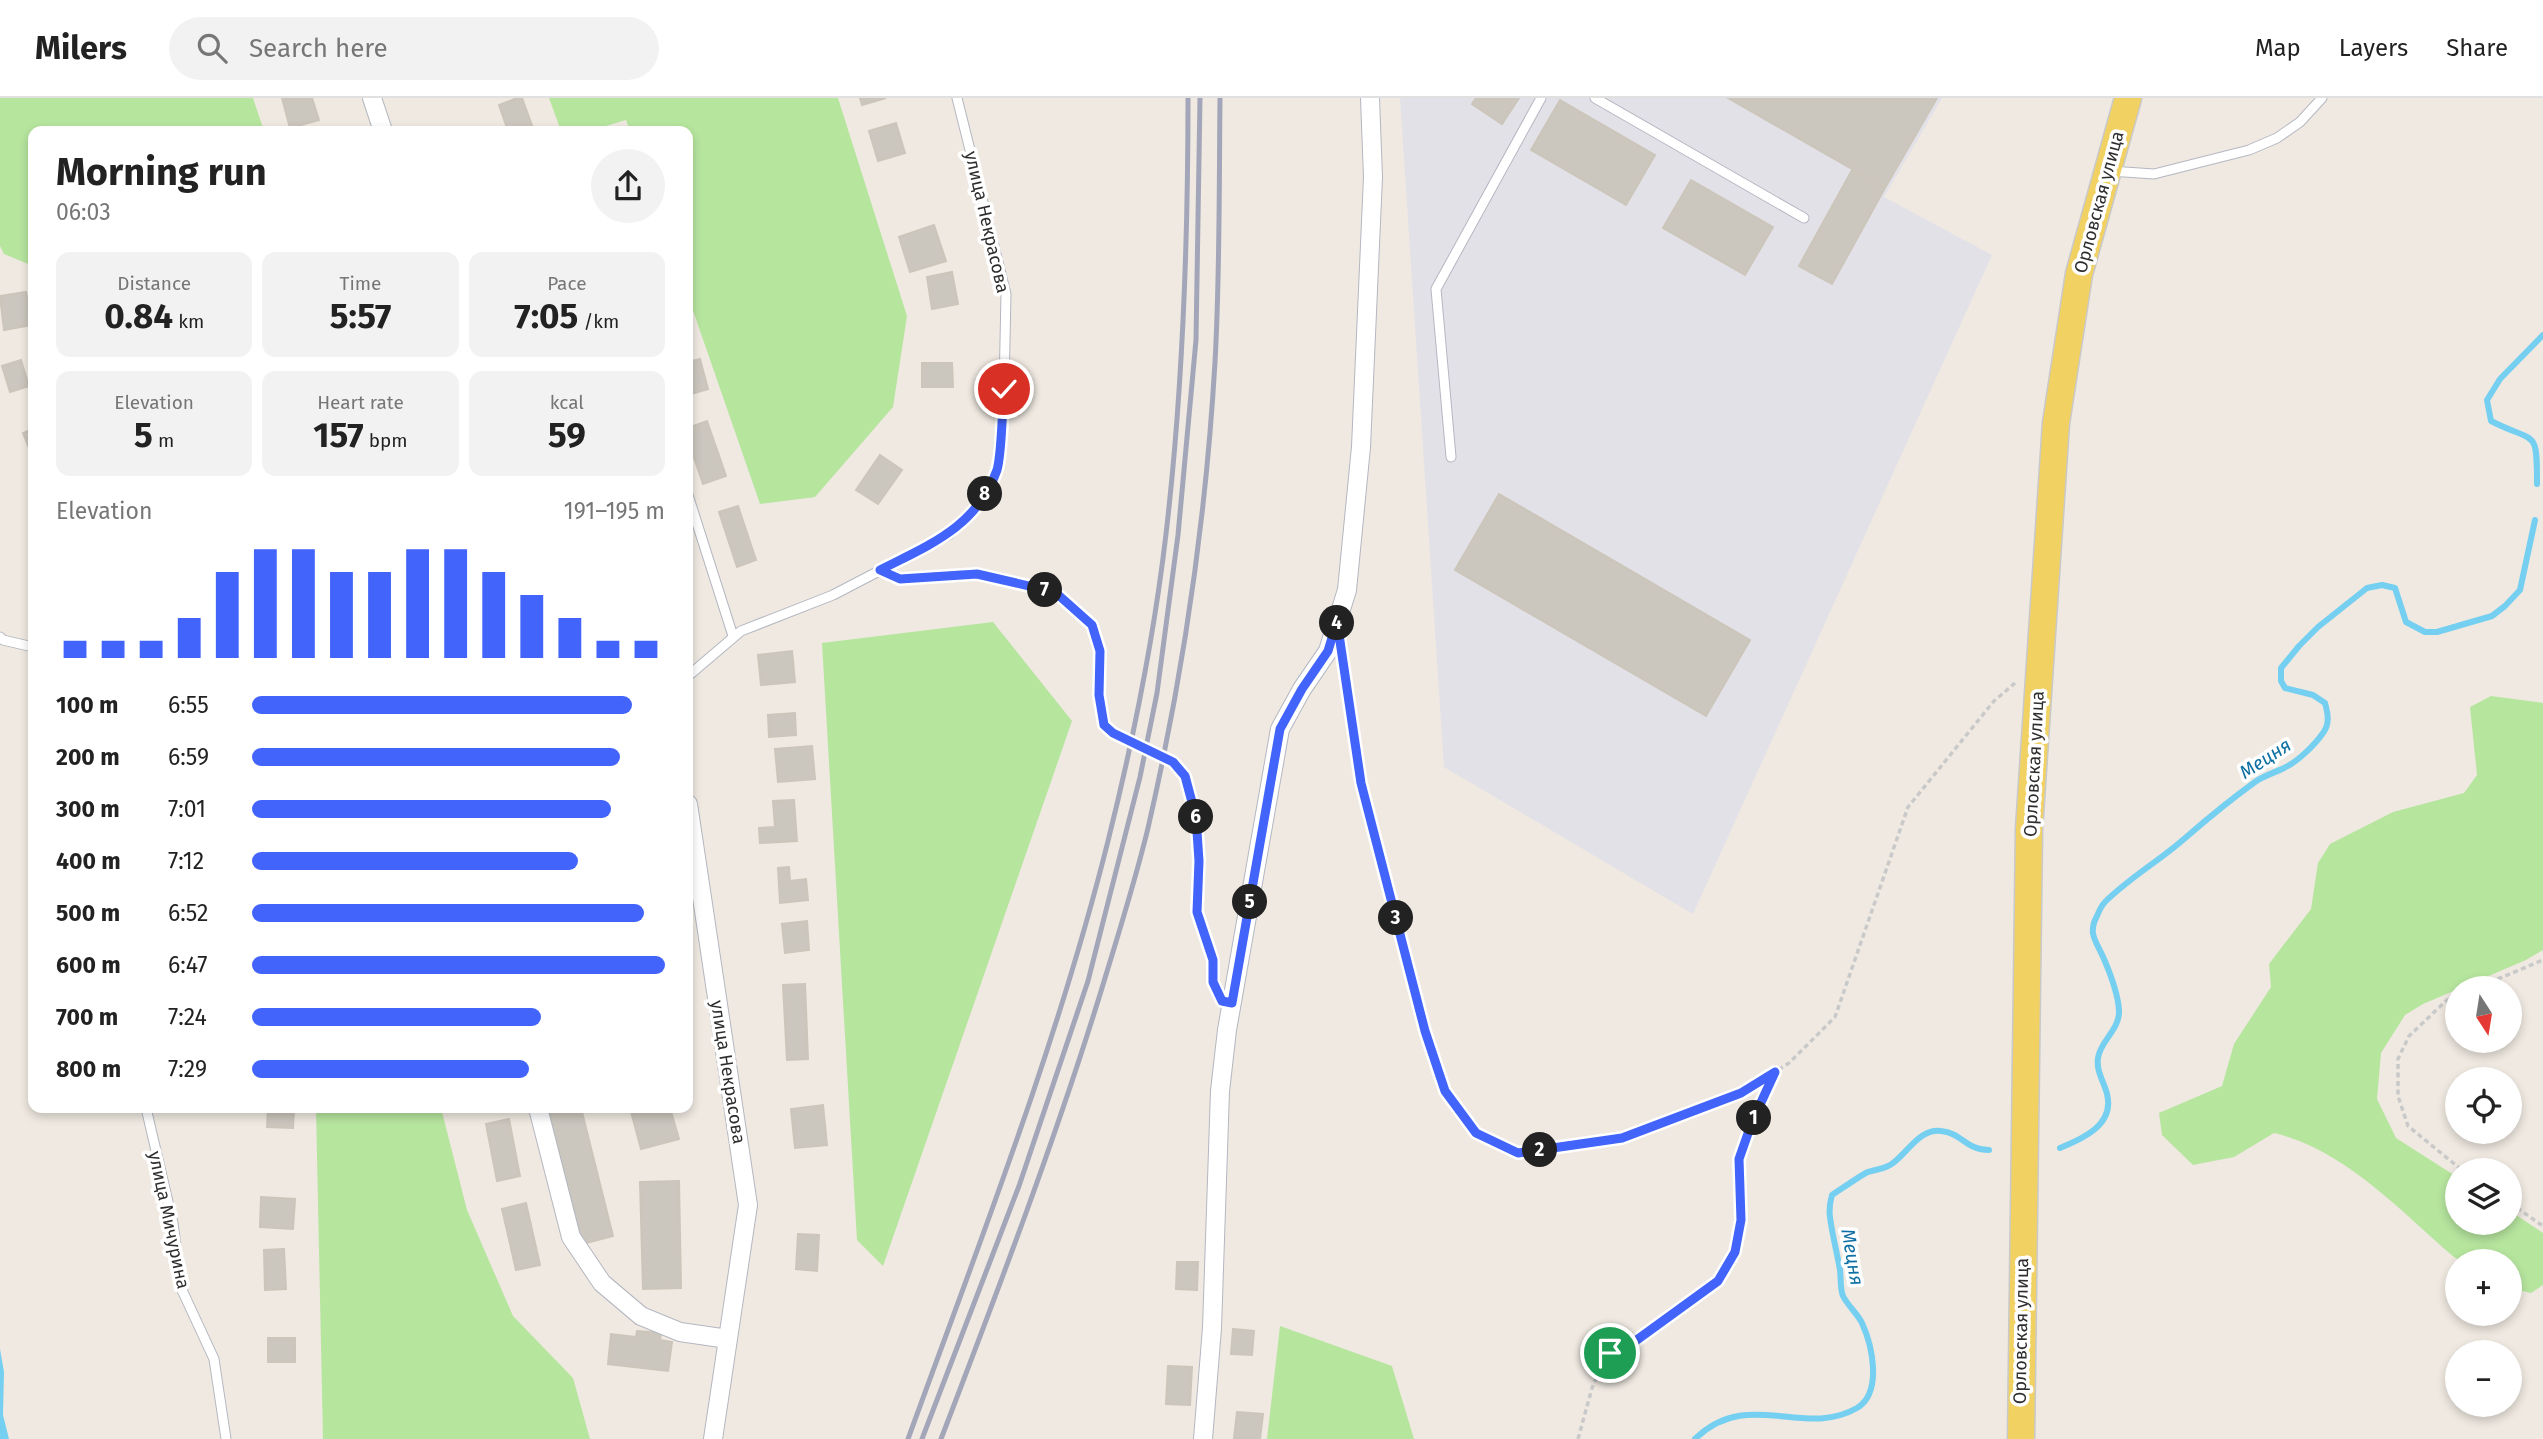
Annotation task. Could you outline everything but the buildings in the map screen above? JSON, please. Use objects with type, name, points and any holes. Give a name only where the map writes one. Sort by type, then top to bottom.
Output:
[{"type":"main road","name":"Орловская улица","points":[[2021,1439],[2029,830],[2056,424],[2079,274],[2127,98]]},
{"type":"street","points":[[372,98],[381,126]]},
{"type":"street","points":[[1203,1439],[1212,1328],[1220,1091],[1232,1003],[1280,729],[1302,689],[1328,651],[1346,590],[1361,447],[1373,177],[1370,98]]},
{"type":"street","name":"улица Некрасова","points":[[693,837],[748,1205],[713,1439]]},
{"type":"street","points":[[539,1113],[571,1237],[602,1283],[640,1316],[680,1332],[728,1339]]},
{"type":"lane","name":"улица Некрасова","points":[[693,672],[741,631],[832,595],[950,534],[981,502],[997,469],[1004,389],[1006,294],[957,98]]},
{"type":"lane","points":[[1451,457],[1436,289],[1541,98]]},
{"type":"lane","points":[[1595,98],[1804,218]]},
{"type":"lane","points":[[2107,170],[2154,174],[2249,150],[2277,138],[2300,121],[2322,98]]},
{"type":"lane","points":[[693,518],[733,636]]},
{"type":"lane","points":[[0,637],[28,646]]},
{"type":"lane","name":"улица Мичурина","points":[[146,1113],[173,1223],[182,1290],[214,1359],[226,1439]]},
{"type":"path","points":[[880,570],[900,579],[977,574],[1055,592],[1092,625],[1100,651],[1099,695],[1104,725],[1113,733],[1173,762],[1185,776],[1196,817],[1199,861],[1197,912],[1213,960],[1213,982],[1222,1001],[1232,1003]]},
{"type":"path","points":[[1343,661],[1361,783],[1425,1031],[1445,1091],[1476,1133],[1518,1153],[1622,1138],[1741,1093],[1789,1063],[1835,1017],[1908,807],[1994,701],[2040,661]]},
{"type":"path","points":[[2505,976],[2543,960]]},
{"type":"path","points":[[2445,1002],[2409,1036],[2398,1059],[2398,1096],[2408,1126],[2447,1158]]},
{"type":"path","points":[[1578,1439],[1592,1388],[1610,1353],[1634,1342],[1718,1281],[1735,1252],[1741,1220],[1739,1159],[1752,1122],[1775,1072]]},
{"type":"path","points":[[2522,1211],[2543,1226]]},
{"type":"shaded area","points":[[1400,98],[1942,98],[1884,197],[1992,255],[1693,914],[1444,767]]},
{"type":"green space","points":[[0,98],[253,98],[262,126],[28,126],[28,264],[4,254],[0,246]]},
{"type":"green space","points":[[549,98],[838,98],[907,316],[893,407],[815,497],[760,504],[693,310],[693,126],[628,126],[626,120],[606,126],[559,126]]},
{"type":"green space","points":[[993,622],[1072,721],[883,1266],[857,1240],[822,643]]},
{"type":"green space","points":[[2491,696],[2543,703],[2543,950],[2489,976],[2445,976],[2445,995],[2405,1015],[2381,1053],[2377,1099],[2396,1138],[2445,1169],[2445,1235],[2522,1235],[2522,1219],[2543,1233],[2543,1285],[2531,1293],[2522,1291],[2522,1249],[2445,1249],[2370,1184],[2324,1153],[2300,1141],[2274,1133],[2234,1157],[2193,1165],[2162,1135],[2159,1113],[2222,1086],[2234,1044],[2271,987],[2269,964],[2311,909],[2318,863],[2330,844],[2393,812],[2464,793],[2477,775],[2470,707]]},
{"type":"green space","points":[[316,1113],[442,1113],[467,1210],[513,1316],[573,1378],[590,1439],[323,1439]]},
{"type":"green space","points":[[1280,1326],[1392,1366],[1414,1439],[1267,1439]]},
{"type":"water","points":[[0,1349],[4,1372],[3,1415],[9,1439],[0,1439]]},
{"type":"waterway","name":"Мецня","points":[[2537,484],[2534,445],[2525,436],[2491,421],[2487,400],[2500,379],[2543,335]]},
{"type":"waterway","name":"Мецня","points":[[2060,1148],[2095,1129],[2106,1114],[2108,1105],[2098,1058],[2116,1024],[2119,1010],[2111,977],[2093,933],[2094,922],[2101,907],[2124,885],[2258,780],[2300,758],[2327,726],[2325,703],[2313,695],[2285,688],[2281,681],[2281,668],[2318,627],[2367,588],[2382,585],[2395,588],[2406,622],[2425,632],[2437,632],[2492,616],[2520,590],[2535,520]]},
{"type":"waterway","name":"Мецня","points":[[1695,1439],[1715,1424],[1735,1417],[1755,1415],[1816,1419],[1837,1416],[1857,1408],[1865,1401],[1873,1380],[1872,1355],[1862,1323],[1842,1293],[1830,1214],[1832,1195],[1866,1173],[1890,1165],[1927,1133],[1948,1132],[1975,1147],[1989,1150]]},
{"type":"railway","points":[[908,1439],[1016,1142],[1065,993],[1108,841],[1134,727],[1161,573],[1177,425],[1186,262],[1188,98]]},
{"type":"railway","points":[[922,1439],[1019,1186],[1088,981],[1140,777],[1157,693],[1178,535],[1196,340],[1200,98]]},
{"type":"railway","points":[[941,1439],[1025,1215],[1084,1045],[1138,868],[1161,771],[1182,655],[1206,479],[1218,296],[1220,98]]},
{"type":"route","points":[[1004,389],[997,469],[981,502],[950,534],[880,570],[900,579],[977,574],[1055,592],[1092,625],[1100,651],[1099,695],[1104,725],[1113,733],[1173,762],[1185,776],[1196,817],[1199,861],[1197,912],[1213,960],[1213,982],[1222,1001],[1232,1003],[1280,729],[1302,689],[1328,651],[1337,621],[1361,783],[1425,1031],[1445,1091],[1476,1133],[1518,1153],[1622,1138],[1741,1093],[1775,1072],[1752,1122],[1739,1159],[1741,1220],[1735,1252],[1718,1281],[1634,1342],[1610,1353]]}]
